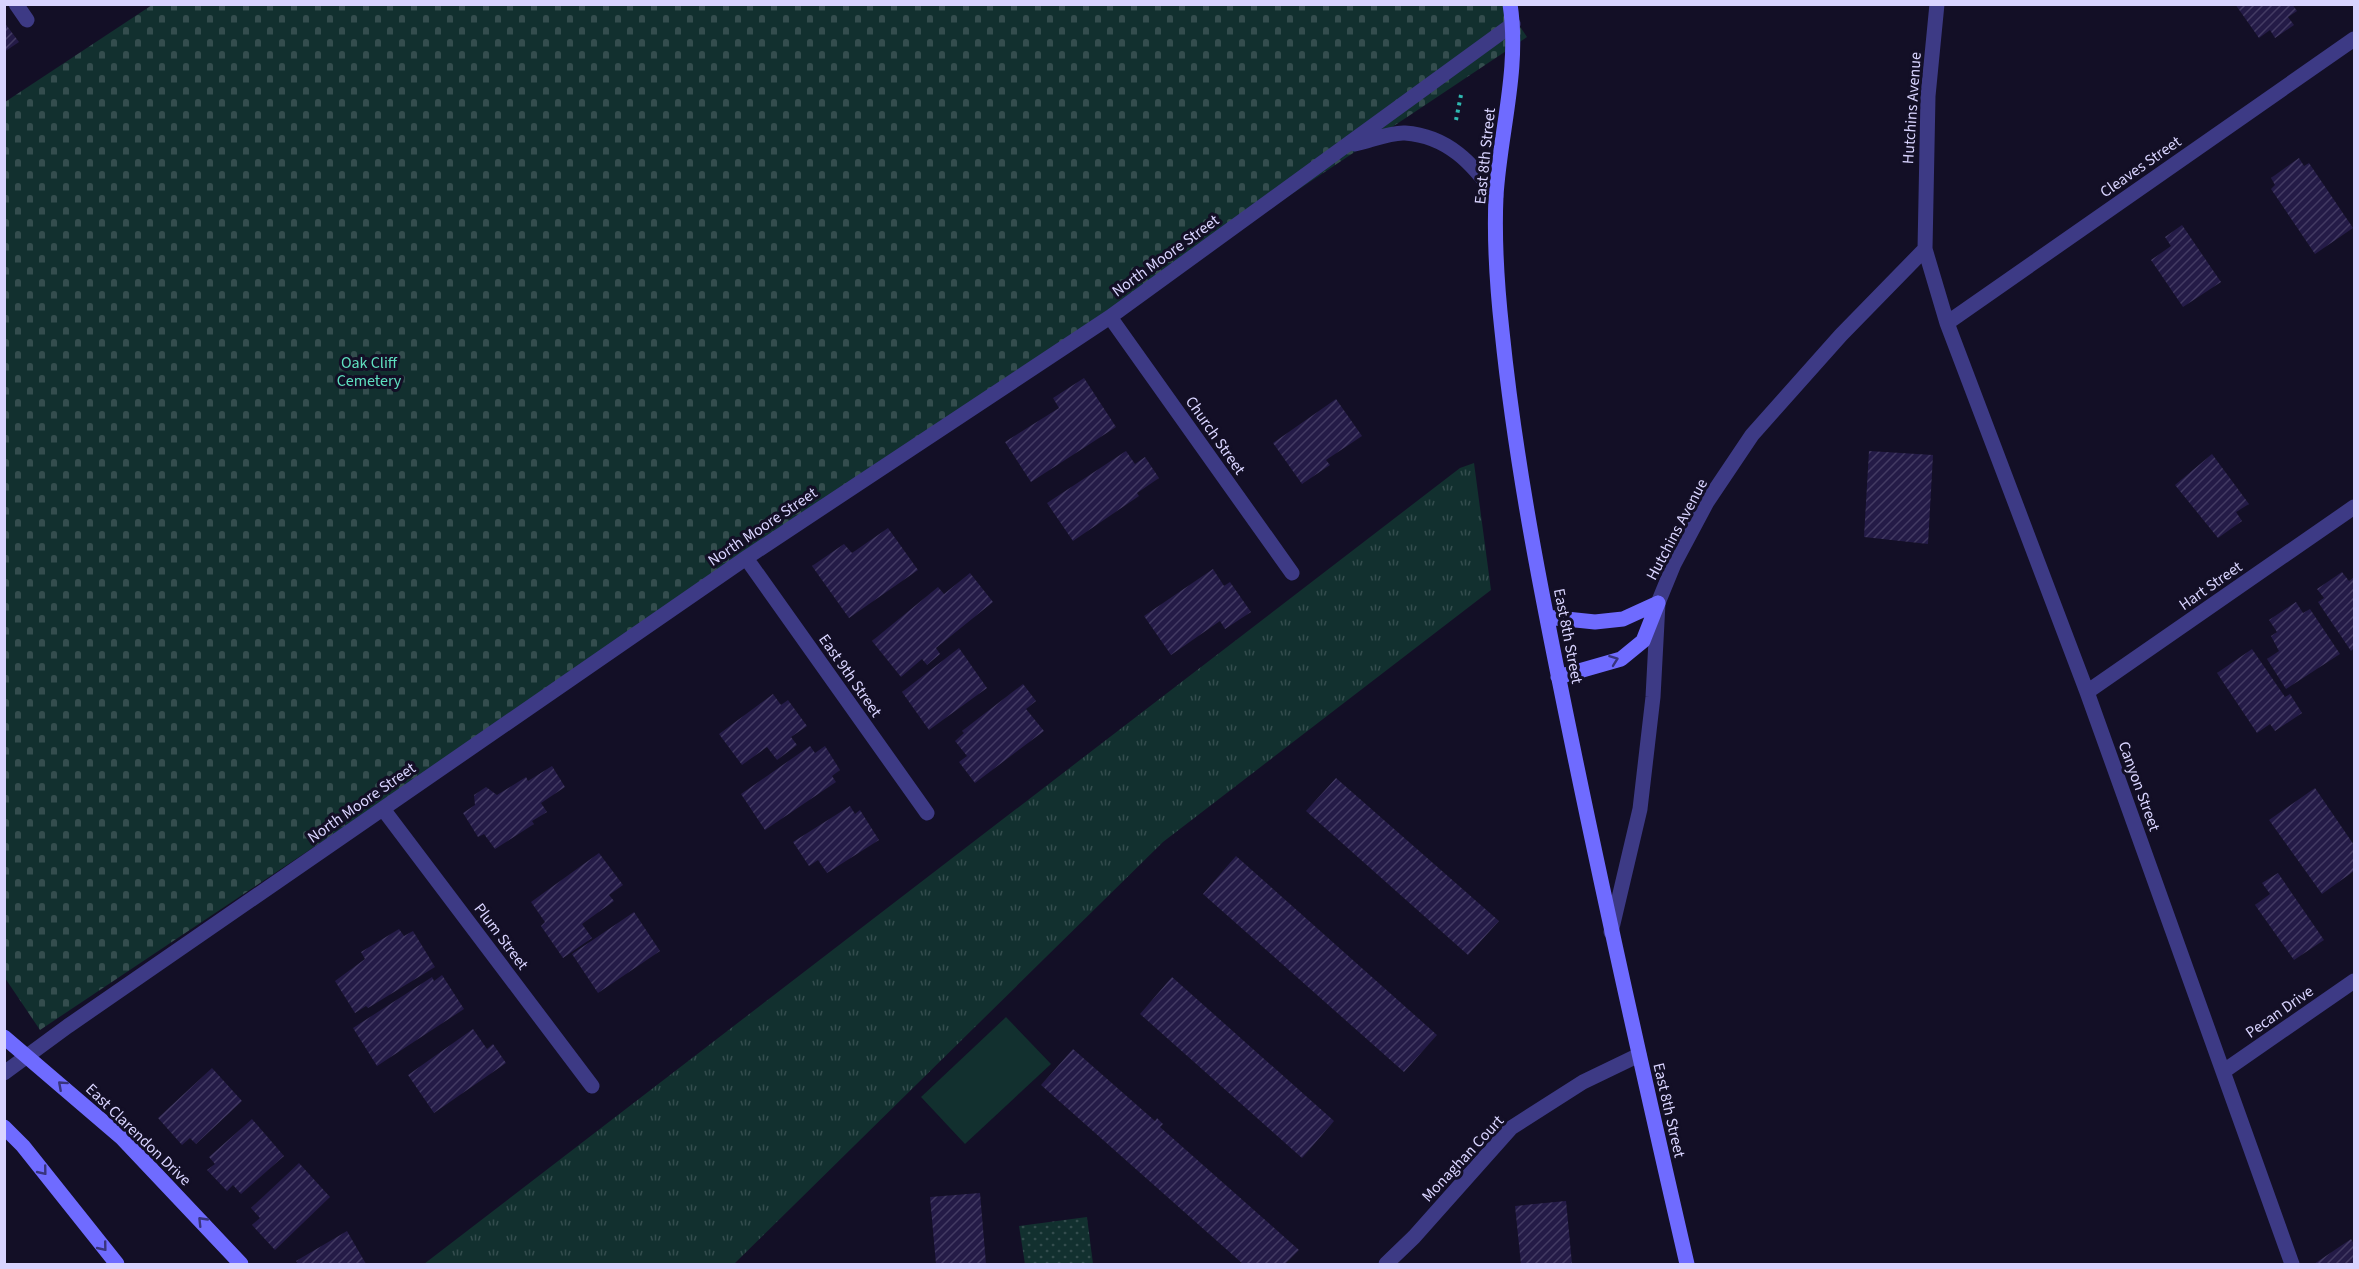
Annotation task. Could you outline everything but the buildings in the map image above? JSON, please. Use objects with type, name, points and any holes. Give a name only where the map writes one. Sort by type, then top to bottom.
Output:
[{"type":"main road","name":"East 8th Street","points":[[1510,4],[1513,24],[1512,75],[1496,196],[1495,258],[1519,465],[1546,617],[1611,933],[1687,1264]]},
{"type":"main road","points":[[1546,617],[1595,622],[1623,619],[1658,603]]},
{"type":"main road","points":[[1558,677],[1621,659],[1642,641],[1658,603]]},
{"type":"main road","name":"East Clarendon Drive","points":[[4,1037],[29,1056],[122,1138],[241,1264]]},
{"type":"main road","points":[[4,1127],[23,1146],[117,1264]]},
{"type":"street","points":[[16,4],[27,20]]},
{"type":"street","name":"Hutchins Avenue","points":[[1937,4],[1928,96],[1925,249],[1947,323]]},
{"type":"street","name":"North Moore Street","points":[[4,1073],[68,1026],[746,558],[1110,317],[1513,24]]},
{"type":"street","name":"Cleaves Street","points":[[1947,323],[2355,39]]},
{"type":"street","points":[[1346,147],[1404,133],[1446,143],[1473,164],[1496,196]]},
{"type":"street","name":"Hutchins Avenue","points":[[1611,933],[1640,809],[1653,697],[1658,603],[1674,564],[1707,502],[1752,435],[1841,335],[1925,249]]},
{"type":"street","name":"Church Street","points":[[1110,317],[1292,573]]},
{"type":"street","name":"Canyon Street","points":[[1947,323],[2087,692],[2292,1264]]},
{"type":"street","name":"Hart Street","points":[[2087,692],[2355,507]]},
{"type":"street","name":"East 9th Street","points":[[746,558],[927,813]]},
{"type":"street","name":"Plum Street","points":[[383,809],[592,1086]]},
{"type":"street","name":"Pecan Drive","points":[[2224,1071],[2355,981]]},
{"type":"street","name":"Monaghan Court","points":[[1386,1264],[1414,1237],[1511,1128],[1583,1082],[1639,1054]]},
{"type":"path","points":[[1455,124],[1462,88]]},
{"type":"green space","name":"Oak Cliff Cemetery","points":[[1505,4],[1527,37],[40,1030],[5,978],[5,102],[152,5]]},
{"type":"green space","points":[[1474,463],[1491,590],[1163,842],[734,1264],[424,1264],[1460,468]]},
{"type":"green space","points":[[1006,1017],[1051,1064],[965,1144],[921,1097]]},
{"type":"green space","points":[[1087,1217],[1093,1264],[1025,1264],[1019,1226]]}]
